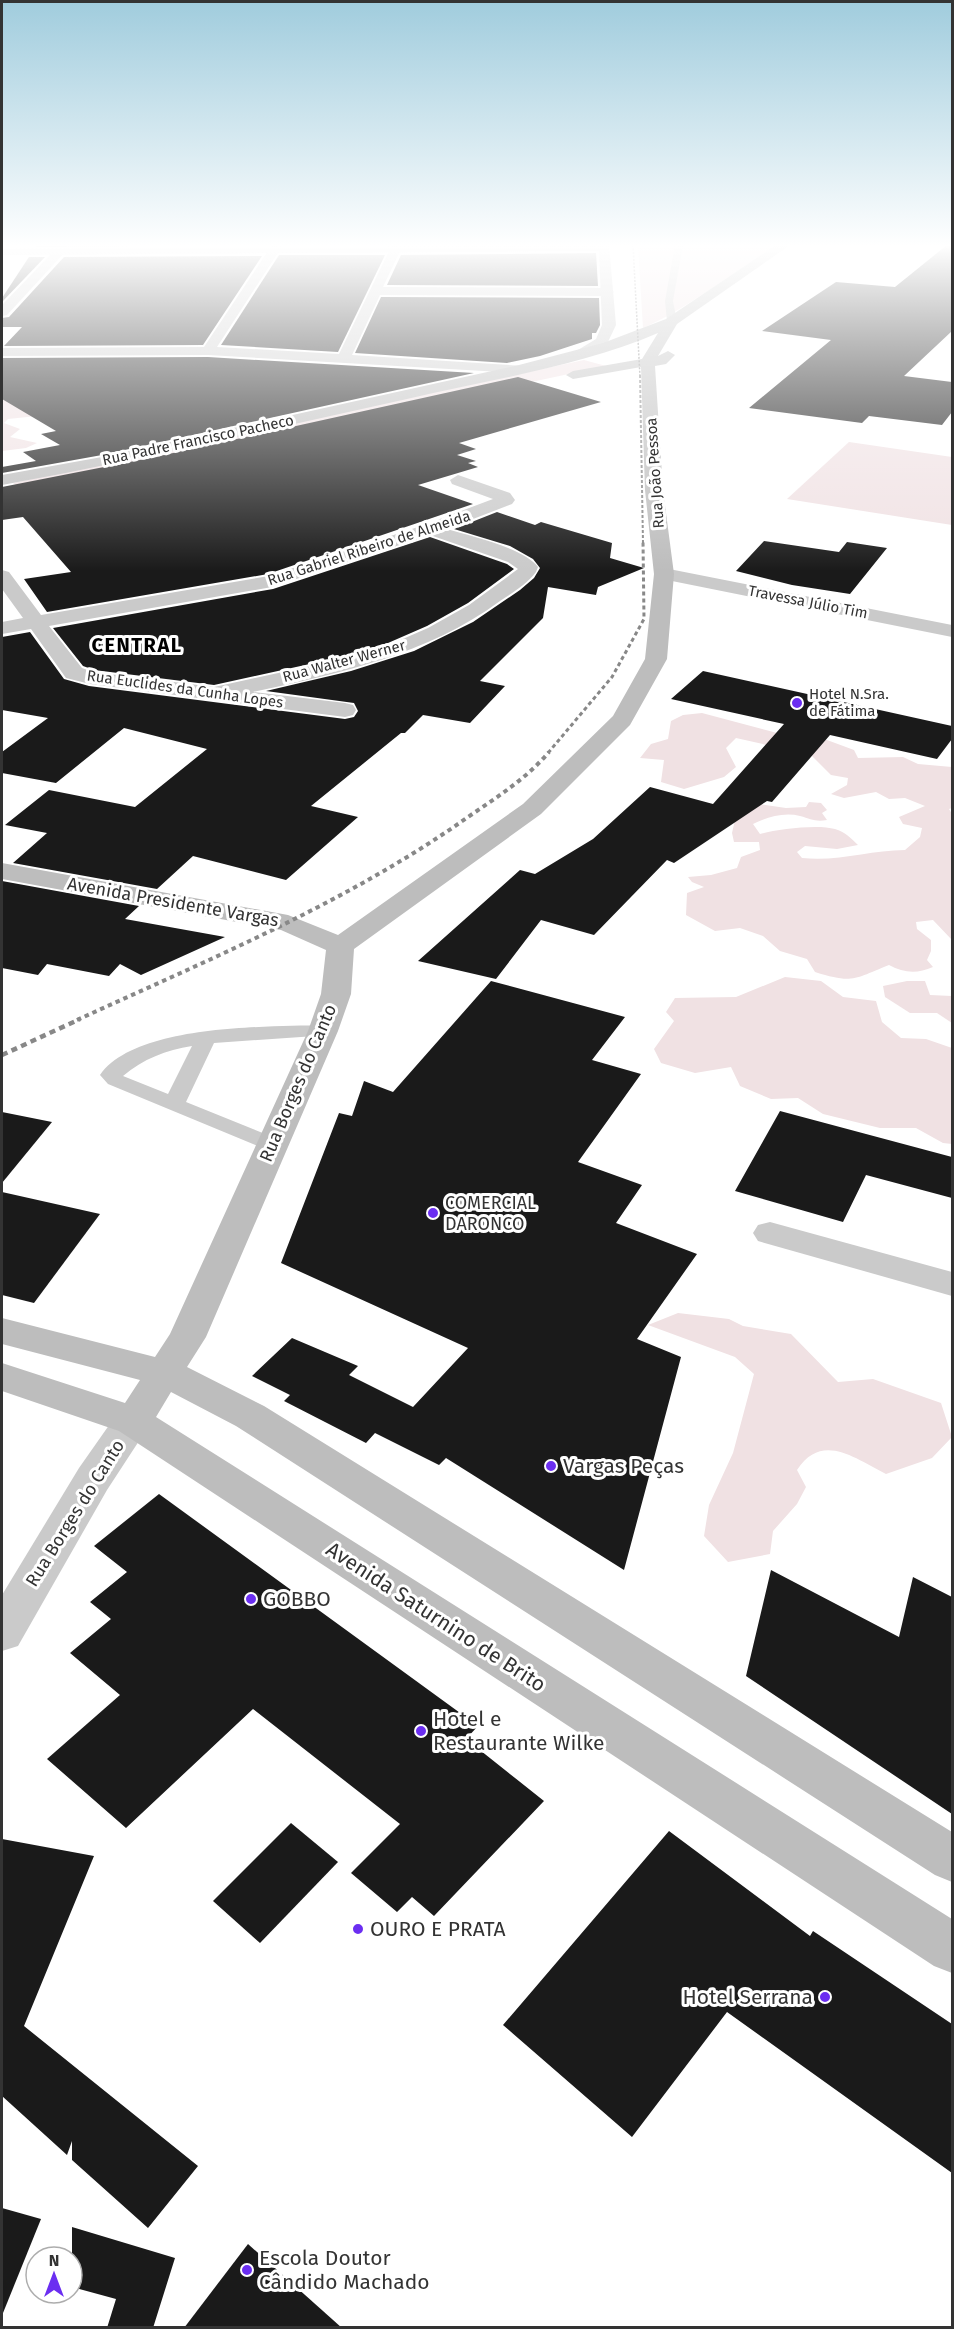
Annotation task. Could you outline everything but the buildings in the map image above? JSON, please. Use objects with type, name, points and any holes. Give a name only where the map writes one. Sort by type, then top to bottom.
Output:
[{"type":"main road","name":"Rua Padre Francisco Pacheco","points":[[2,480],[102,462],[520,369],[574,354]]},
{"type":"main road","points":[[653,364],[658,354]]},
{"type":"main road","points":[[562,378],[653,364],[668,354]]},
{"type":"main road","name":"Rua João Pessoa","points":[[653,364],[654,490],[664,574]]},
{"type":"main road","name":"Rua Padre Francisco Pacheco","points":[[2,490],[116,473],[261,443]]},
{"type":"main road","points":[[102,462],[116,473]]},
{"type":"main road","points":[[340,946],[532,809],[622,720],[656,658],[664,574]]},
{"type":"main road","name":"Avenida Presidente Vargas","points":[[2,871],[288,923],[340,946]]},
{"type":"main road","name":"Rua Borges do Canto","points":[[133,1421],[166,1373],[187,1337],[322,1031],[336,994],[340,946]]},
{"type":"main road","points":[[2,1331],[166,1373],[250,1416],[952,1859]]},
{"type":"main road","name":"Avenida Saturnino de Brito","points":[[2,1377],[133,1421],[952,1948]]},
{"type":"street","points":[[260,354],[520,369]]},
{"type":"street","points":[[344,358],[346,354]]},
{"type":"street","name":"Rua Gabriel Ribeiro de Almeida","points":[[2,628],[272,581],[430,530],[506,500],[504,497],[458,480]]},
{"type":"street","name":"Rua Walter Werner","points":[[212,694],[343,664],[422,639],[498,595],[526,572],[528,567],[515,558],[430,530]]},
{"type":"street","name":"Travessa Júlio Tim","points":[[664,574],[952,631]]},
{"type":"street","name":"Rua Euclides da Cunha Lopes","points":[[2,576],[74,673],[90,678],[345,710]]},
{"type":"street","points":[[770,1233],[952,1284]]},
{"type":"street","name":"Rua Borges do Canto","points":[[2,1633],[93,1479],[133,1421]]},
{"type":"lane","points":[[272,1145],[115,1080],[111,1075],[140,1052],[168,1044],[206,1038],[322,1031]]},
{"type":"lane","points":[[174,1104],[206,1038]]},
{"type":"shaded area","points":[[584,360],[606,366],[101,474],[19,487],[13,483]]},
{"type":"shaded area","points":[[2,393],[14,394],[37,416],[8,419],[4,423],[20,429],[10,437],[37,443],[26,448],[2,451]]},
{"type":"shaded area","points":[[849,442],[952,457],[952,525],[787,499]]},
{"type":"shaded area","points":[[702,713],[781,734],[827,740],[854,750],[858,758],[903,757],[918,764],[952,767],[952,808],[949,809],[952,814],[952,940],[933,920],[916,922],[917,929],[931,940],[931,951],[927,960],[933,967],[911,972],[889,965],[860,977],[838,978],[815,972],[807,959],[780,951],[763,936],[740,928],[715,931],[686,915],[687,893],[704,887],[692,882],[688,877],[711,875],[737,868],[741,857],[760,850],[759,842],[734,842],[732,833],[735,820],[759,804],[786,808],[806,807],[809,802],[821,803],[827,810],[822,813],[827,820],[788,815],[764,819],[753,824],[760,834],[798,828],[828,828],[842,832],[858,845],[837,849],[805,846],[797,852],[802,858],[815,859],[905,850],[920,837],[922,828],[903,824],[899,817],[925,806],[905,798],[889,799],[876,792],[844,798],[831,794],[847,785],[848,778],[831,775],[811,755],[736,738],[726,748],[736,767],[724,777],[684,789],[661,782],[664,760],[640,758],[651,744],[668,739],[671,721],[683,715]]},
{"type":"shaded area","points":[[785,977],[821,981],[843,997],[876,1001],[882,1022],[901,1038],[926,1039],[952,1048],[952,1144],[943,1143],[916,1128],[880,1128],[823,1114],[798,1098],[771,1099],[740,1086],[731,1067],[695,1073],[661,1063],[654,1049],[674,1021],[666,1012],[675,998],[736,997]]},
{"type":"shaded area","points":[[907,981],[925,981],[930,995],[952,996],[952,1023],[937,1013],[910,1013],[885,997],[883,986]]},
{"type":"shaded area","points":[[678,1313],[729,1319],[743,1326],[791,1334],[838,1382],[873,1379],[941,1403],[952,1437],[932,1458],[886,1474],[839,1452],[828,1450],[817,1452],[797,1470],[806,1487],[797,1504],[773,1531],[770,1554],[728,1562],[704,1536],[709,1505],[733,1453],[754,1374],[735,1357],[648,1325]]},
{"type":"railway","points":[[639,354],[640,377]]},
{"type":"railway","points":[[640,375],[643,543]]},
{"type":"railway","points":[[548,753],[612,677],[644,619],[643,541]]},
{"type":"railway","points":[[77,1020],[277,928],[375,876],[422,848],[500,795],[531,771],[549,752]]},
{"type":"railway","points":[[2,1055],[80,1019]]},
{"type":"place","name":"Hotel N.Sra. de Fátima","points":[[797,703]]},
{"type":"place","name":"COMERCIAL DARONCO","points":[[433,1213]]},
{"type":"place","name":"Vargas Peças","points":[[551,1466]]},
{"type":"place","name":"GOBBO","points":[[251,1599]]},
{"type":"place","name":"Hotel e Restaurante Wilke","points":[[421,1731]]},
{"type":"place","name":"OURO E PRATA","points":[[358,1929]]},
{"type":"place","name":"Hotel Serrana","points":[[825,1997]]},
{"type":"place","name":"Escola Doutor Cândido Machado","points":[[247,2270]]},
{"type":"district","name":"CENTRAL","points":[[137,645]]}]
